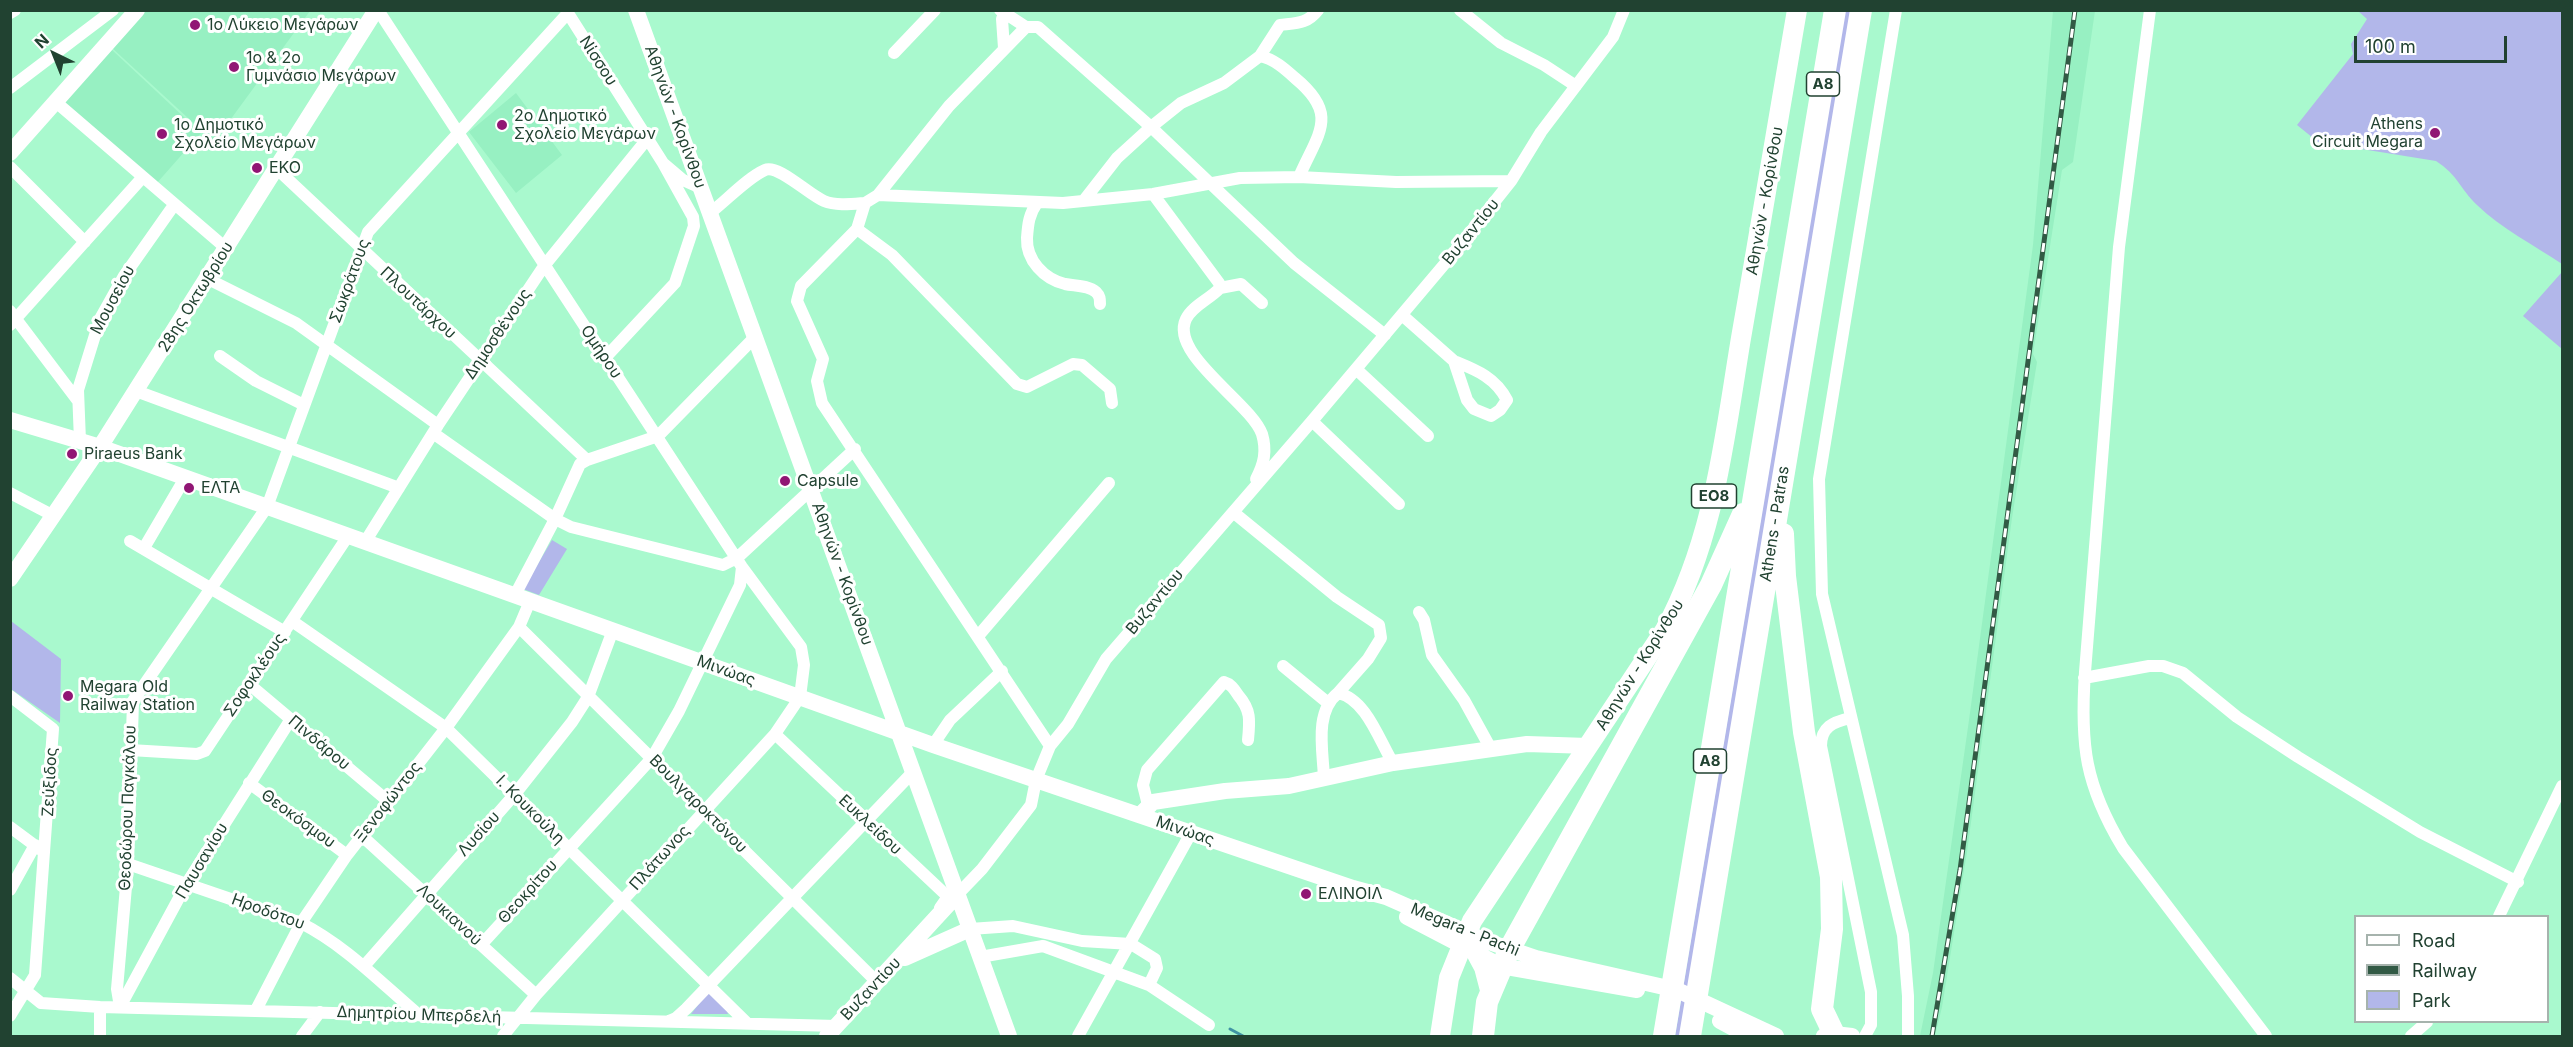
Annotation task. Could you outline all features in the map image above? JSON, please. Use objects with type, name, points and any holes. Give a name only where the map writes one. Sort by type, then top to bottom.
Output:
[{"type":"highway","name":"Athens - Patras","points":[[1664,1036],[1835,10]]},
{"type":"highway","name":"Athens - Patras","points":[[1690,1036],[1861,10]]},
{"type":"highway","points":[[1482,1036],[1491,990],[1505,958],[1711,585],[1756,485]]},
{"type":"highway","points":[[1779,499],[1804,732],[1831,877],[1832,929],[1822,1009],[1837,1036]]},
{"type":"highway","points":[[1482,948],[1491,990]]},
{"type":"main road","points":[[10,153],[57,103],[137,10]]},
{"type":"main road","name":"28ης Οκτωβρίου","points":[[10,579],[100,447],[227,249],[273,168],[377,10]]},
{"type":"main road","name":"Αθηνών - Κορίνθου","points":[[636,10],[1009,1036]]},
{"type":"main road","name":"Αθηνών - Κορίνθου","points":[[1440,1036],[1449,978],[1472,921],[1665,630],[1684,596],[1698,557],[1719,470],[1797,10]]},
{"type":"main road","name":"Μινώας","points":[[10,420],[100,447],[933,745],[1036,780],[1144,810],[1191,833],[1353,888]]},
{"type":"main road","points":[[1144,810],[1153,802],[1225,791],[1289,786],[1392,763],[1537,744],[1588,746]]},
{"type":"main road","points":[[912,773],[920,757],[933,745]]},
{"type":"main road","name":"Megara - Pachi","points":[[1353,888],[1505,958],[1536,958],[1642,986],[1712,1010],[1776,1036]]},
{"type":"main road","name":"Βυζαντίου","points":[[832,1031],[957,895]]},
{"type":"main road","points":[[892,966],[918,950],[970,929]]},
{"type":"main road","name":"Megara - Pachi","points":[[1712,1010],[1748,1036]]},
{"type":"street","points":[[10,13],[15,10]]},
{"type":"street","points":[[10,88],[113,10]]},
{"type":"street","name":"Ομήρου","points":[[377,10],[739,562],[801,647],[804,665],[800,697]]},
{"type":"street","points":[[894,53],[935,10]]},
{"type":"street","points":[[1085,199],[1117,158],[1150,127],[1181,103],[1224,83],[1260,56],[1281,25],[1311,20],[1318,10]]},
{"type":"street","points":[[1460,10],[1501,43],[1544,65],[1576,87]]},
{"type":"street","name":"Βυζαντίου","points":[[957,895],[982,869],[1031,805],[1036,780],[1050,746],[1068,724],[1106,659],[1402,315],[1511,181],[1541,132],[1613,37],[1624,10]]},
{"type":"street","points":[[1896,10],[1819,479],[1819,562],[1822,594],[1903,935],[1908,996],[1908,1036]]},
{"type":"street","points":[[2150,10],[2119,247],[2084,678],[2082,717],[2085,753],[2092,787],[2106,820],[2149,884],[2266,1036]]},
{"type":"street","points":[[1003,11],[1026,27],[1038,27],[1212,184],[1294,263],[1385,335]]},
{"type":"street","points":[[1003,11],[1004,48]]},
{"type":"street","name":"Σωκράτους","points":[[267,507],[361,249],[372,227],[567,12]]},
{"type":"street","name":"Νίσσου","points":[[567,12],[663,163],[683,180],[701,188]]},
{"type":"street","points":[[710,213],[760,173],[772,168],[806,192],[826,202],[865,203],[879,195],[949,106],[1026,27]]},
{"type":"street","points":[[1260,56],[1268,58],[1285,69],[1313,93],[1319,103],[1322,122],[1299,177]]},
{"type":"street","points":[[57,103],[227,249]]},
{"type":"street","name":"Δημοσθένους","points":[[365,542],[436,429],[544,266],[648,138]]},
{"type":"street","points":[[605,358],[675,283],[694,226],[693,217],[663,163]]},
{"type":"street","points":[[10,167],[85,242]]},
{"type":"street","name":"Πλουτάρχου","points":[[273,168],[586,459]]},
{"type":"street","points":[[879,195],[1063,203],[1085,199],[1153,195],[1240,178],[1299,177],[1396,182],[1511,181]]},
{"type":"street","points":[[79,403],[74,393],[12,318],[142,178]]},
{"type":"street","points":[[1153,195],[1210,269],[1220,288]]},
{"type":"street","points":[[865,203],[857,229],[801,286],[797,293],[797,301],[823,359],[817,381],[822,403],[979,635],[1050,746]]},
{"type":"street","points":[[1037,203],[1031,211],[1028,222],[1026,247],[1031,259],[1039,269],[1062,283],[1090,288],[1100,296],[1100,304]]},
{"type":"street","name":"Μουσείου","points":[[80,441],[78,390],[87,357],[108,303],[174,205]]},
{"type":"street","points":[[857,229],[892,255],[1017,384],[1027,387],[1074,364],[1082,365],[1110,389],[1112,403]]},
{"type":"street","points":[[208,279],[286,318],[327,344],[555,519],[571,527],[723,565],[739,562],[855,449]]},
{"type":"street","points":[[1244,499],[1263,466],[1265,452],[1261,433],[1197,357],[1184,340],[1182,333],[1186,318],[1220,288],[1241,284],[1262,303]]},
{"type":"street","points":[[1402,315],[1454,361],[1484,373],[1503,392],[1507,400],[1500,410],[1491,416],[1474,409],[1467,400],[1454,361]]},
{"type":"street","points":[[586,459],[658,436],[755,337]]},
{"type":"street","points":[[220,356],[256,381],[304,405]]},
{"type":"street","points":[[1356,369],[1428,436]]},
{"type":"street","points":[[136,391],[399,488]]},
{"type":"street","points":[[1312,421],[1399,504]]},
{"type":"street","name":"Ξενοφώντος","points":[[256,1010],[301,922],[347,855],[446,728],[519,627],[523,598],[577,469],[586,459]]},
{"type":"street","points":[[144,548],[185,478]]},
{"type":"street","points":[[979,635],[1109,483]]},
{"type":"street","points":[[10,493],[54,516]]},
{"type":"street","name":"Θεοδώρου Παγκάλου","points":[[120,1007],[117,989],[128,864],[130,750],[134,701],[267,507]]},
{"type":"street","points":[[1233,512],[1337,597],[1379,625],[1381,638],[1368,659],[1328,704],[1322,723],[1323,778]]},
{"type":"street","name":"Σοφοκλέους","points":[[130,750],[201,754],[205,751],[348,536]]},
{"type":"street","points":[[130,541],[212,587],[285,632]]},
{"type":"street","name":"Θεοκρίτου","points":[[481,945],[652,758],[703,662],[740,585],[739,562]]},
{"type":"street","points":[[1419,612],[1424,620],[1432,656],[1464,700],[1491,749]]},
{"type":"street","name":"Ι. Κουκούλη","points":[[292,621],[446,728],[747,1023]]},
{"type":"street","name":"Βουλγαροκτόνου","points":[[519,627],[794,897],[877,982]]},
{"type":"street","name":"Λυσίου","points":[[364,965],[515,794],[572,722],[588,697],[613,630]]},
{"type":"street","points":[[1282,666],[1328,704]]},
{"type":"street","points":[[2084,678],[2149,666],[2163,666],[2183,673],[2208,691],[2237,717],[2298,757],[2420,831],[2518,882]]},
{"type":"street","points":[[933,745],[950,720],[1002,671]]},
{"type":"street","points":[[1144,810],[1143,785],[1147,770],[1224,682],[1232,687],[1247,705],[1251,718],[1248,740]]},
{"type":"street","name":"Πινδάρου","points":[[249,684],[388,802]]},
{"type":"street","points":[[1338,693],[1349,695],[1361,708],[1392,763]]},
{"type":"street","name":"Ζεύξιδος","points":[[10,696],[53,729],[39,849],[10,890]]},
{"type":"street","name":"Πλάτωνος","points":[[503,1036],[536,995],[775,734],[800,697]]},
{"type":"street","points":[[1850,718],[1833,722],[1826,728],[1821,746],[1871,992],[1872,1025],[1865,1036]]},
{"type":"street","name":"Παυσανίου","points":[[120,1007],[188,883],[291,719]]},
{"type":"street","name":"Ευκλείδου","points":[[775,734],[945,894],[947,898],[936,912],[935,918]]},
{"type":"street","points":[[668,1021],[676,1018],[794,897],[864,820],[912,773]]},
{"type":"street","name":"Θεοκόσμου","points":[[249,783],[347,855]]},
{"type":"street","points":[[2500,915],[2518,882],[2562,786]]},
{"type":"street","points":[[10,827],[39,849],[34,975],[10,1016]]},
{"type":"street","points":[[1078,1036],[1191,833]]},
{"type":"street","name":"Λουκιανού","points":[[362,836],[536,995]]},
{"type":"street","name":"Ηροδότου","points":[[128,864],[301,922],[322,933],[364,965],[419,1015]]},
{"type":"street","points":[[970,929],[1013,926],[1082,940],[1131,944],[1155,959],[1157,968],[1149,985]]},
{"type":"street","points":[[980,957],[1042,946],[1149,985],[1209,1024]]},
{"type":"street","name":"Δημητρίου Μπερδελή","points":[[10,978],[41,1003],[100,1007],[747,1023],[832,1031]]},
{"type":"street","points":[[100,1007],[100,1036]]},
{"type":"street","points":[[302,1036],[320,1012]]},
{"type":"street","points":[[2411,1036],[2426,1023]]},
{"type":"shaded area","points":[[143,11],[310,11],[214,142],[111,47]]},
{"type":"shaded area","points":[[2053,11],[2095,11],[2073,162],[2062,170],[2033,354],[2037,362],[2012,518],[1967,852],[1942,1007],[1935,1036],[1920,1036],[1933,973],[2033,245]]},
{"type":"shaded area","points":[[111,49],[201,133],[156,184],[62,100]]},
{"type":"shaded area","points":[[516,93],[562,155],[516,193],[469,132]]},
{"type":"green space","points":[[1845,11],[1851,11],[1681,1036],[1675,1036]]},
{"type":"green space","name":"Athens Circuit Megara","points":[[2358,11],[2562,11],[2562,264],[2487,214],[2471,199],[2454,177],[2436,161],[2318,142],[2297,125],[2353,54],[2351,44],[2367,19]]},
{"type":"green space","points":[[2562,272],[2562,349],[2523,316]]},
{"type":"green space","points":[[552,540],[567,549],[539,595],[523,589]]},
{"type":"green space","points":[[11,621],[61,659],[60,723],[11,689]]},
{"type":"green space","points":[[708,992],[727,1011],[728,1014],[691,1014]]},
{"type":"waterway","points":[[1230,1029],[1243,1036]]},
{"type":"railway","points":[[1932,1036],[1960,870],[2075,10]]},
{"type":"place","name":"1ο Λύκειο Μεγάρων","points":[[195,25]]},
{"type":"place","name":"1ο & 2ο Γυμνάσιο Μεγάρων","points":[[234,67]]},
{"type":"place","name":"2ο Δημοτικό Σχολείο Μεγάρων","points":[[502,125]]},
{"type":"place","name":"Athens Circuit Megara","points":[[2435,133]]},
{"type":"place","name":"1ο Δημοτικό Σχολείο Μεγάρων","points":[[162,134]]},
{"type":"place","name":"EKO","points":[[257,168]]},
{"type":"place","name":"Piraeus Bank","points":[[72,454]]},
{"type":"place","name":"Capsule","points":[[785,481]]},
{"type":"place","name":"ΕΛΤΑ","points":[[189,488]]},
{"type":"place","name":"Megara Old Railway Station","points":[[68,696]]},
{"type":"place","name":"ΕΛΙΝΟΙΛ","points":[[1306,894]]}]
